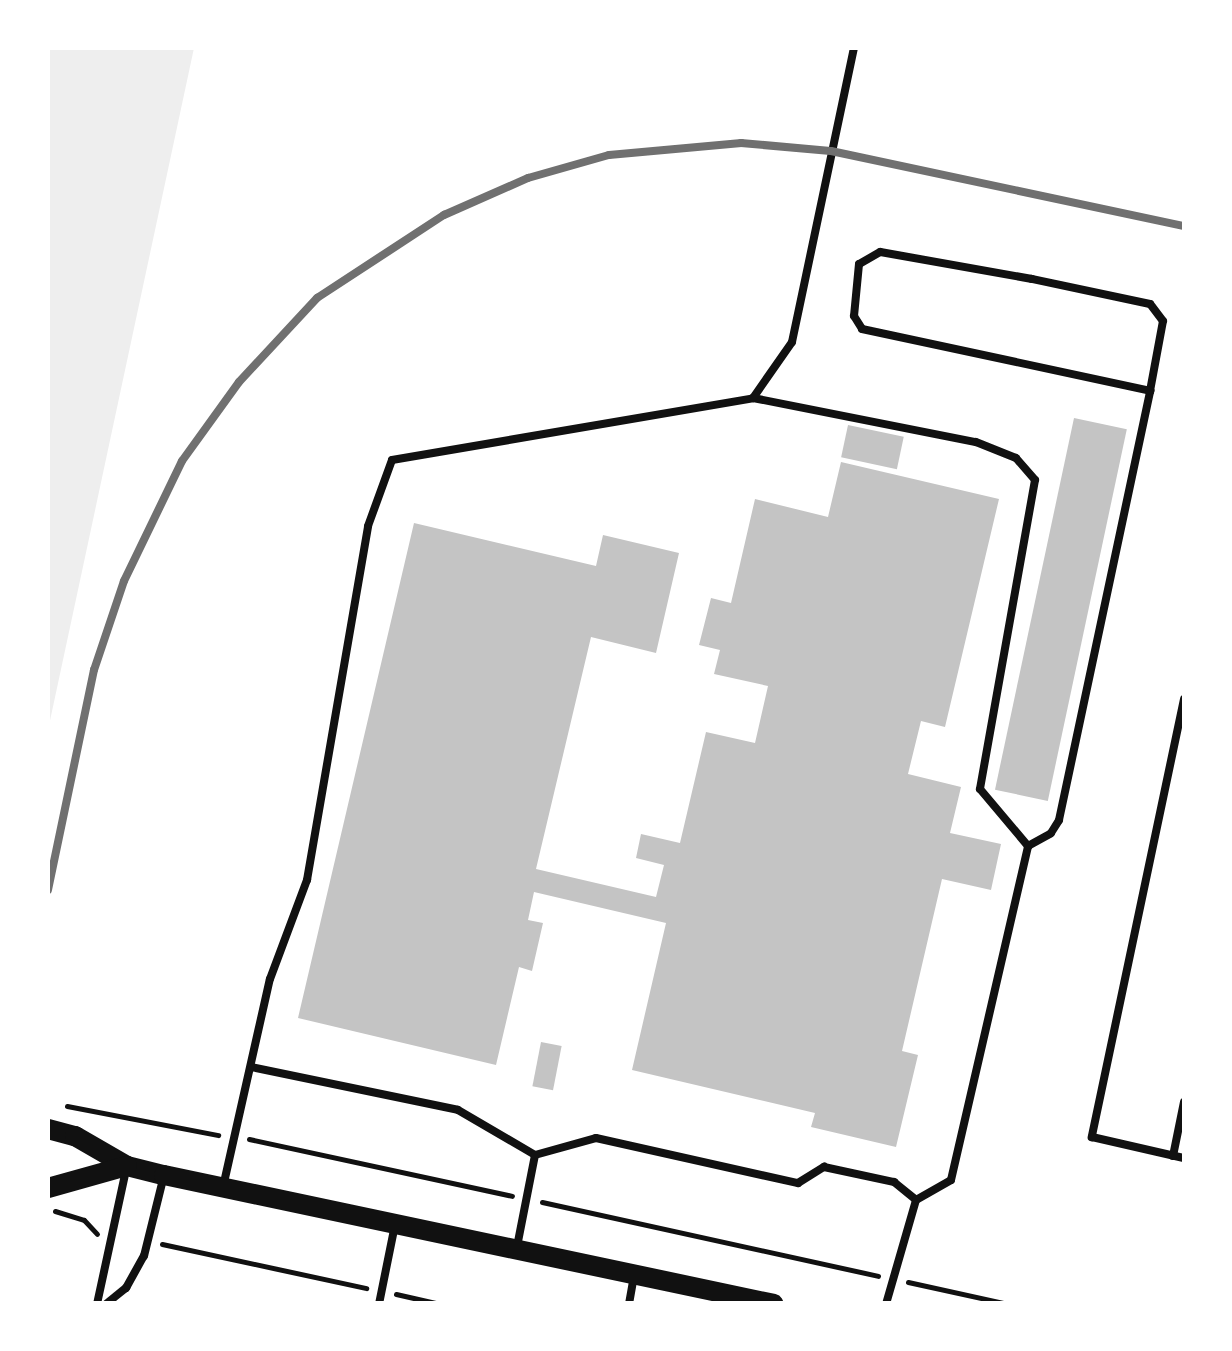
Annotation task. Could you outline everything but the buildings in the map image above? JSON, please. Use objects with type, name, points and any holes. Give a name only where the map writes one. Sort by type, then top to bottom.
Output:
[{"type":"main road","points":[[48,1129],[74,1136],[127,1166],[164,1176],[634,1272],[724,1298],[774,1304]]},
{"type":"main road","points":[[48,1188],[127,1166]]},
{"type":"lane","points":[[753,398],[792,342],[854,48]]},
{"type":"lane","points":[[886,1304],[916,1200],[951,1180],[1028,846],[1052,833],[1058,820],[1150,390],[1163,321],[1150,304],[880,252],[859,264],[854,316],[862,329],[1150,390]]},
{"type":"lane","points":[[223,1188],[270,978],[308,880],[368,526],[392,460],[753,398],[976,442],[1016,458],[1035,480],[980,789],[1028,846]]},
{"type":"lane","points":[[1184,699],[1092,1137],[1184,1158]]},
{"type":"lane","points":[[251,1067],[458,1110],[536,1155],[596,1138],[798,1183],[824,1167],[894,1182],[916,1200]]},
{"type":"lane","points":[[1173,1156],[1184,1102]]},
{"type":"lane","points":[[517,1248],[536,1155]]},
{"type":"lane","points":[[97,1304],[127,1166]]},
{"type":"lane","points":[[106,1304],[126,1288],[148,1241],[164,1176]]},
{"type":"lane","points":[[379,1304],[395,1223]]},
{"type":"lane","points":[[629,1304],[634,1272]]},
{"type":"path","points":[[48,1210],[84,1220],[97,1234]]},
{"type":"path","points":[[148,1241],[440,1304]]},
{"type":"shaded area","points":[[48,48],[194,48],[48,730]]},
{"type":"railway","points":[[48,890],[94,670],[124,581],[182,461],[239,382],[317,298],[444,215],[528,178],[609,155],[741,143],[831,151],[1184,226]]}]
